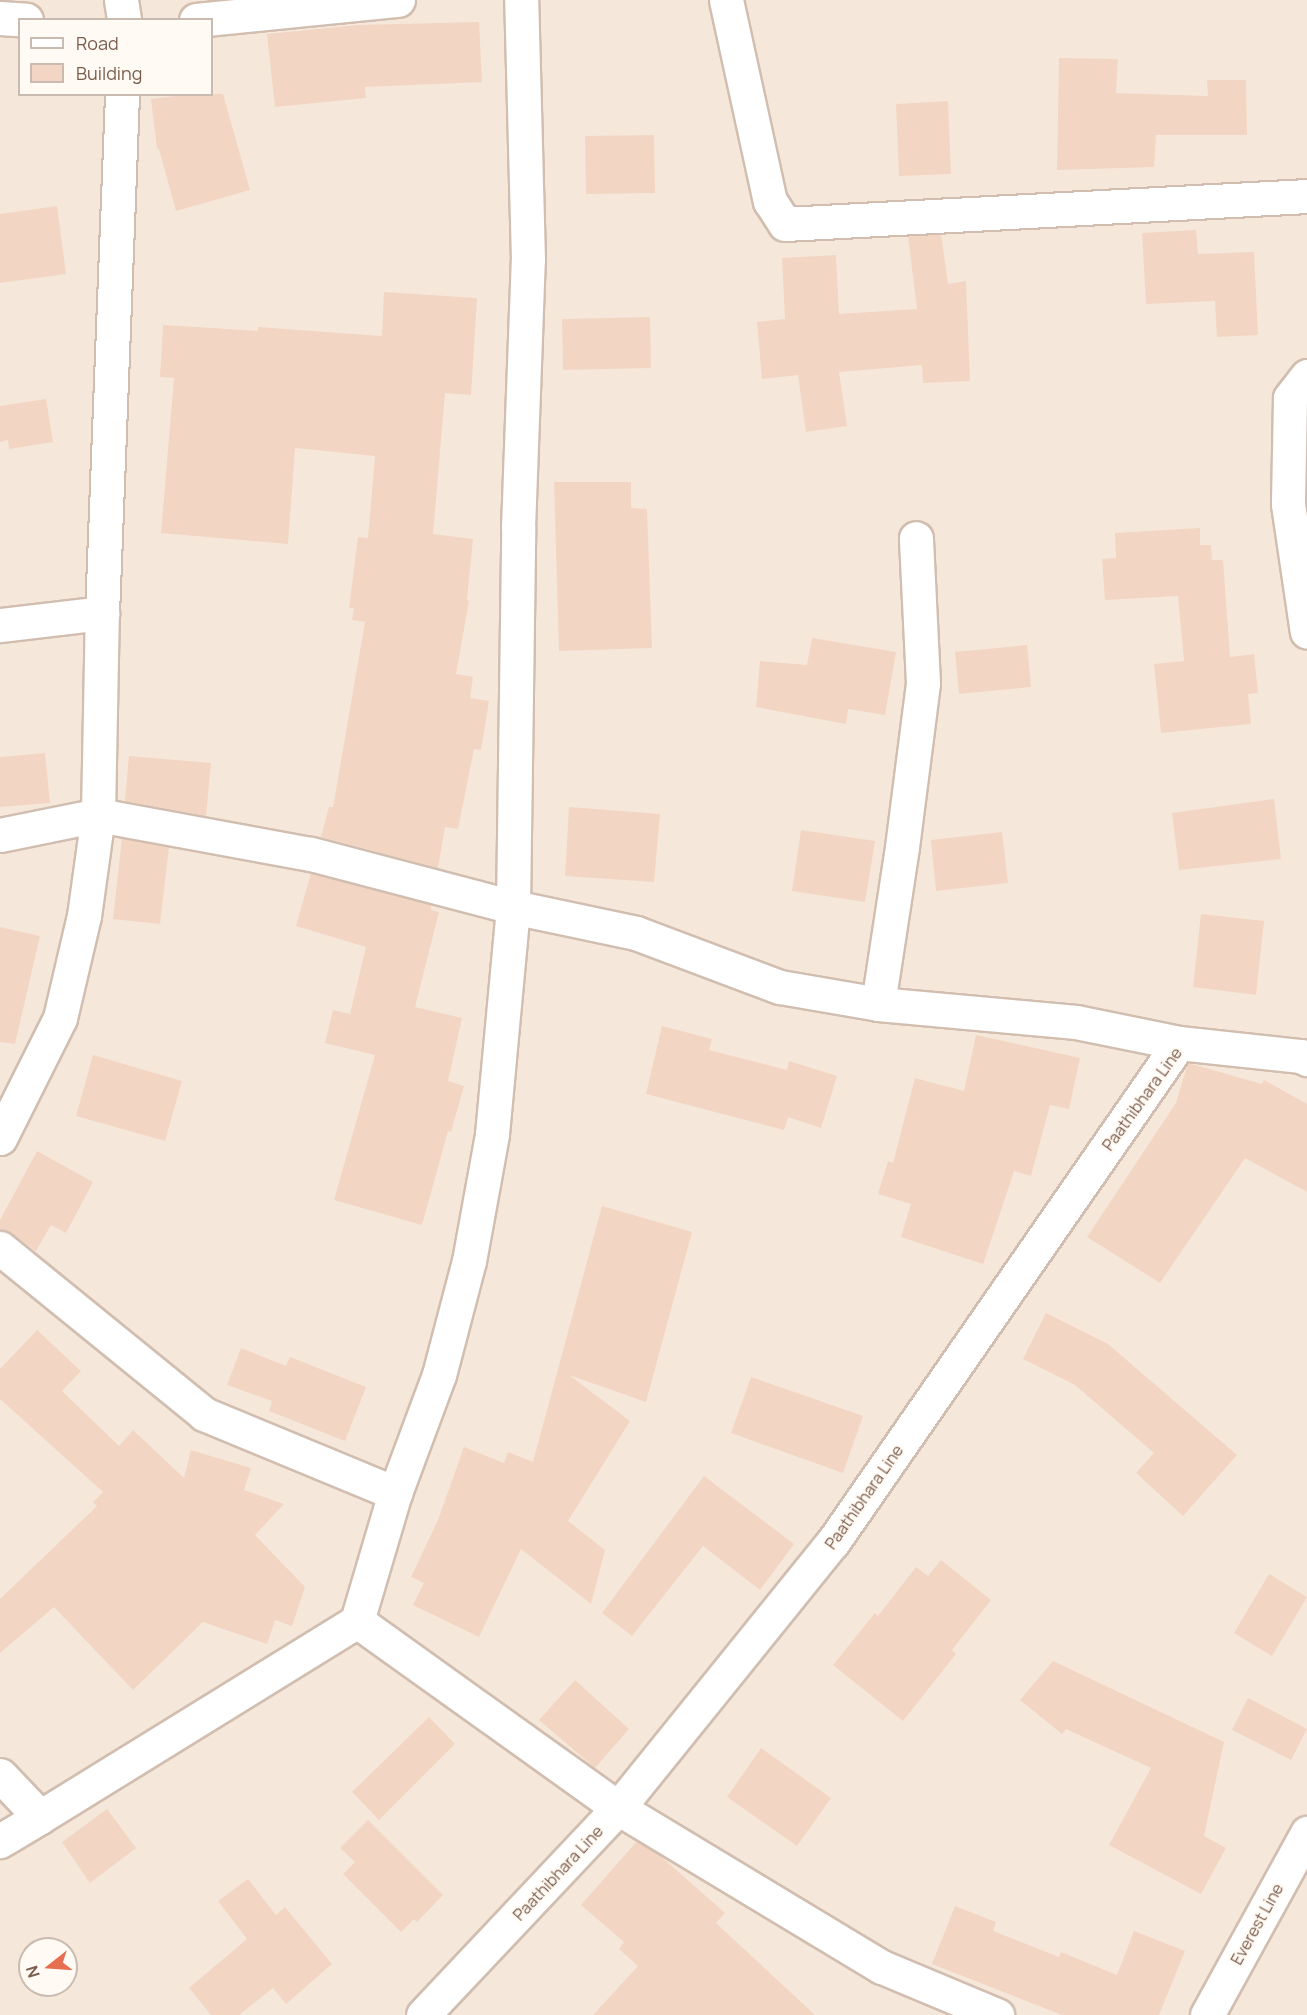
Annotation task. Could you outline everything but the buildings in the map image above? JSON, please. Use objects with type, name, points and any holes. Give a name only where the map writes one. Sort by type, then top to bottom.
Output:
[{"type":"street","points":[[121,0],[124,18]]},
{"type":"street","points":[[213,18],[398,0]]},
{"type":"street","points":[[0,1841],[357,1621],[395,1493],[439,1375],[469,1261],[492,1134],[513,907],[518,528],[528,260],[521,0]]},
{"type":"street","points":[[726,0],[771,201],[784,224],[1307,196]]},
{"type":"street","points":[[0,18],[18,19]]},
{"type":"street","points":[[0,1138],[60,1018],[84,916],[98,815],[102,613],[122,96]]},
{"type":"street","points":[[1307,376],[1290,398],[1288,504],[1307,632]]},
{"type":"street","points":[[878,1004],[902,847],[923,683],[916,538]]},
{"type":"street","points":[[0,625],[102,613]]},
{"type":"street","points":[[0,835],[98,815],[311,854],[513,907],[636,933],[780,987],[878,1004],[1076,1022],[1179,1043]]},
{"type":"street","name":"Paathibhara Line","points":[[423,2015],[618,1808],[833,1542],[1179,1043],[1305,1050]]},
{"type":"street","points":[[0,1248],[204,1414],[395,1493]]},
{"type":"street","points":[[357,1621],[618,1808],[882,1966],[997,2015]]},
{"type":"street","points":[[0,1775],[40,1817]]},
{"type":"street","name":"Everest Line","points":[[1207,2015],[1307,1833]]},
{"type":"shaded area","points":[[0,0],[1307,0],[1307,2015],[0,2015]]}]
